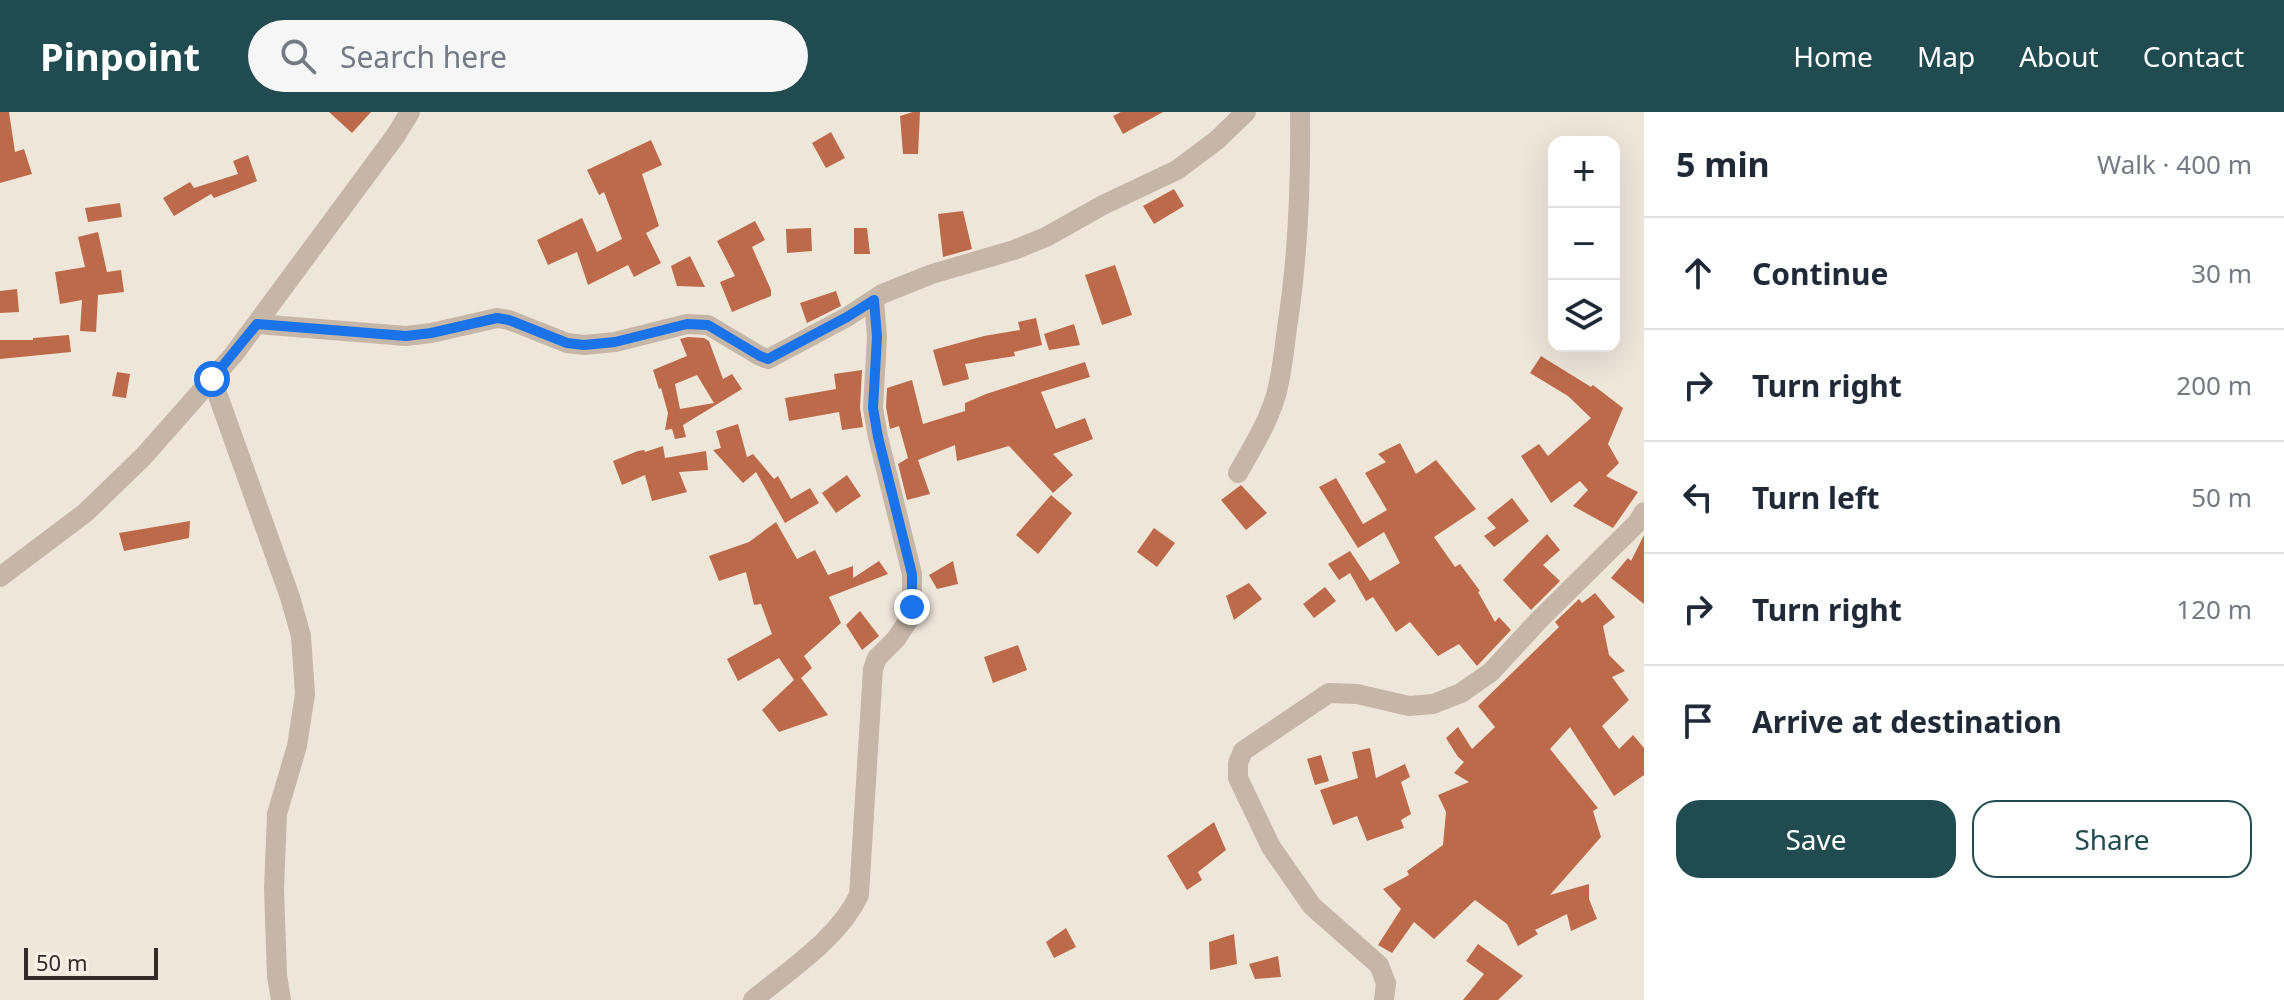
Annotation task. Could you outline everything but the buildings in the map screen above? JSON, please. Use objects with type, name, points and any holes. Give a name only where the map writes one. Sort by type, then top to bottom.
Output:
[{"type":"street","points":[[0,577],[85,513],[143,457],[212,379],[257,324],[410,112]]},
{"type":"street","points":[[257,324],[406,336],[497,318],[567,343],[584,345],[615,342],[699,323],[768,359],[847,317],[882,294],[932,274],[1014,250],[1046,237],[1103,205],[1177,170],[1217,140],[1246,112]]},
{"type":"street","points":[[1238,473],[1266,420],[1280,378],[1292,295],[1301,169],[1300,112]]},
{"type":"street","points":[[753,1000],[836,930],[853,909],[859,895],[873,669],[877,658],[908,621],[912,607],[912,574],[873,408],[877,337],[874,300]]},
{"type":"street","points":[[212,379],[301,636],[305,694],[297,746],[277,814],[274,889],[277,976],[281,1000]]},
{"type":"street","points":[[1384,1000],[1386,983],[1379,965],[1312,906],[1271,847],[1238,778],[1238,763],[1243,751],[1329,693],[1357,694],[1409,706],[1433,704],[1461,693],[1491,672],[1538,621],[1642,520]]},
{"type":"route","points":[[212,379],[257,324],[406,336],[497,318],[553,339],[584,345],[615,342],[699,323],[768,359],[874,300],[877,337],[873,408],[912,574],[912,607]]}]
